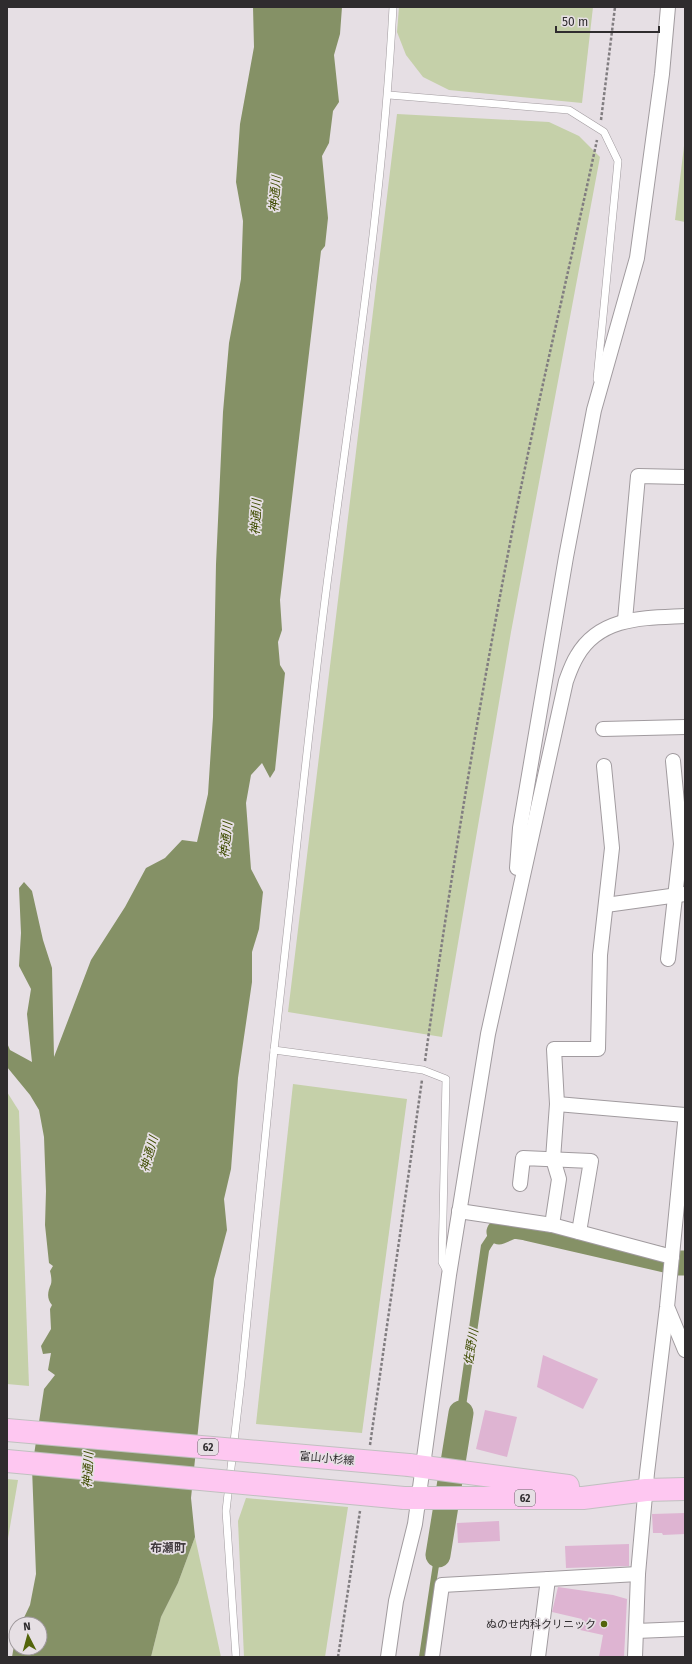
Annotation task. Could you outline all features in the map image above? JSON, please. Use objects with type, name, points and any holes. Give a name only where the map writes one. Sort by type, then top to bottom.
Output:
[{"type":"main road","name":"富山小杉線","points":[[7,1430],[416,1466],[549,1485],[646,1490],[685,1489]]},
{"type":"main road","name":"富山小杉線","points":[[7,1462],[411,1498],[583,1498],[646,1490]]},
{"type":"street","points":[[514,914],[520,828],[566,557],[594,410],[637,258],[662,74],[668,7]]},
{"type":"street","points":[[625,620],[638,476],[685,477]]},
{"type":"street","points":[[388,1657],[396,1601],[415,1524],[411,1498],[488,1034],[566,681],[577,656],[587,643],[610,625],[625,620],[638,618],[685,616]]},
{"type":"street","points":[[603,729],[685,727]]},
{"type":"street","points":[[668,959],[680,894],[681,844],[673,761]]},
{"type":"street","points":[[552,1224],[559,1179],[553,1159],[557,1104],[554,1049],[598,1049],[600,955],[612,848],[604,766]]},
{"type":"street","points":[[606,905],[680,894]]},
{"type":"street","points":[[557,1104],[685,1115]]},
{"type":"street","points":[[635,1657],[638,1574],[685,1123]]},
{"type":"street","points":[[520,1184],[523,1158],[591,1161],[579,1232]]},
{"type":"street","points":[[459,1211],[552,1224],[672,1257]]},
{"type":"street","points":[[667,1307],[685,1350]]},
{"type":"street","points":[[432,1657],[442,1585],[638,1574]]},
{"type":"street","points":[[538,1657],[548,1579]]},
{"type":"street","points":[[636,1631],[685,1629]]},
{"type":"lane","points":[[236,1657],[226,1511],[241,1381],[274,1050],[326,588],[374,229],[388,95],[393,7]]},
{"type":"lane","points":[[388,95],[569,110],[600,128],[604,132],[618,161],[594,410]]},
{"type":"lane","points":[[274,1050],[423,1070],[446,1079],[442,1262],[449,1275]]},
{"type":"path","points":[[369,1446],[423,1070],[466,793],[515,517],[600,128],[615,7]]},
{"type":"path","points":[[338,1657],[360,1509]]},
{"type":"shaded area","points":[[399,7],[593,7],[582,103],[449,90],[423,77],[406,55],[397,32]]},
{"type":"shaded area","points":[[397,114],[549,122],[579,136],[600,157],[511,632],[442,1037],[288,1012]]},
{"type":"shaded area","points":[[685,138],[685,222],[675,220]]},
{"type":"shaded area","points":[[293,1084],[407,1099],[362,1433],[256,1424]]},
{"type":"shaded area","points":[[7,1092],[19,1111],[29,1386],[7,1384]]},
{"type":"shaded area","points":[[7,1479],[18,1480],[7,1544]]},
{"type":"shaded area","points":[[246,1498],[348,1507],[325,1657],[244,1657],[238,1521]]},
{"type":"shaded area","points":[[195,1537],[221,1657],[151,1657],[161,1617],[178,1583]]},
{"type":"water","name":"神通川","points":[[253,7],[342,7],[340,34],[334,55],[339,102],[333,111],[329,143],[322,156],[328,218],[325,246],[321,251],[280,600],[282,630],[278,642],[280,665],[285,673],[275,770],[270,778],[262,763],[251,775],[246,803],[251,869],[263,892],[259,929],[252,952],[252,982],[238,1078],[231,1169],[224,1199],[227,1230],[214,1279],[202,1392],[191,1498],[195,1537],[178,1583],[161,1617],[151,1657],[12,1657],[48,1656],[48,1616],[25,1616],[30,1605],[36,1574],[32,1468],[44,1389],[55,1375],[48,1370],[51,1353],[43,1354],[41,1346],[51,1329],[50,1309],[52,1305],[48,1294],[51,1282],[50,1271],[53,1266],[49,1263],[45,1225],[46,1191],[44,1137],[39,1110],[30,1095],[7,1067],[7,1043],[10,1050],[32,1062],[27,1014],[31,989],[19,966],[21,933],[19,888],[24,882],[32,891],[43,940],[52,968],[54,1057],[91,960],[125,907],[146,868],[165,858],[182,840],[197,842],[208,794],[213,717],[216,564],[223,412],[229,343],[241,279],[243,221],[236,182],[240,124],[254,47]]},
{"type":"water","points":[[508,1222],[532,1224],[532,1233],[507,1233],[497,1239],[489,1251],[460,1447],[452,1445],[481,1245],[489,1233]]},
{"type":"water","points":[[552,1227],[595,1238],[597,1246],[547,1235]]},
{"type":"water","points":[[610,1241],[665,1257],[662,1264],[603,1248]]},
{"type":"water","points":[[448,1520],[444,1533],[425,1657],[419,1657],[438,1530],[437,1522]]},
{"type":"building","points":[[543,1355],[598,1379],[583,1409],[537,1387]]},
{"type":"building","points":[[485,1410],[517,1417],[507,1457],[476,1449]]},
{"type":"building","points":[[685,1513],[685,1534],[663,1535],[662,1533],[653,1533],[652,1514]]},
{"type":"building","points":[[499,1521],[500,1541],[458,1543],[457,1523]]},
{"type":"building","points":[[629,1544],[629,1566],[566,1568],[565,1546]]},
{"type":"building","name":"ぬのせ内科クリニック","points":[[558,1587],[613,1595],[627,1599],[624,1657],[599,1657],[603,1635],[580,1630],[582,1619],[552,1612]]},
{"type":"waterway","name":"佐野川","points":[[499,1232],[513,1226],[526,1228],[678,1263],[685,1263]]},
{"type":"waterway","name":"佐野川","points":[[438,1555],[461,1413]]},
{"type":"place","name":"ぬのせ内科クリニック","points":[[604,1624]]},
{"type":"district","name":"布瀬町","points":[[168,1548]]}]
